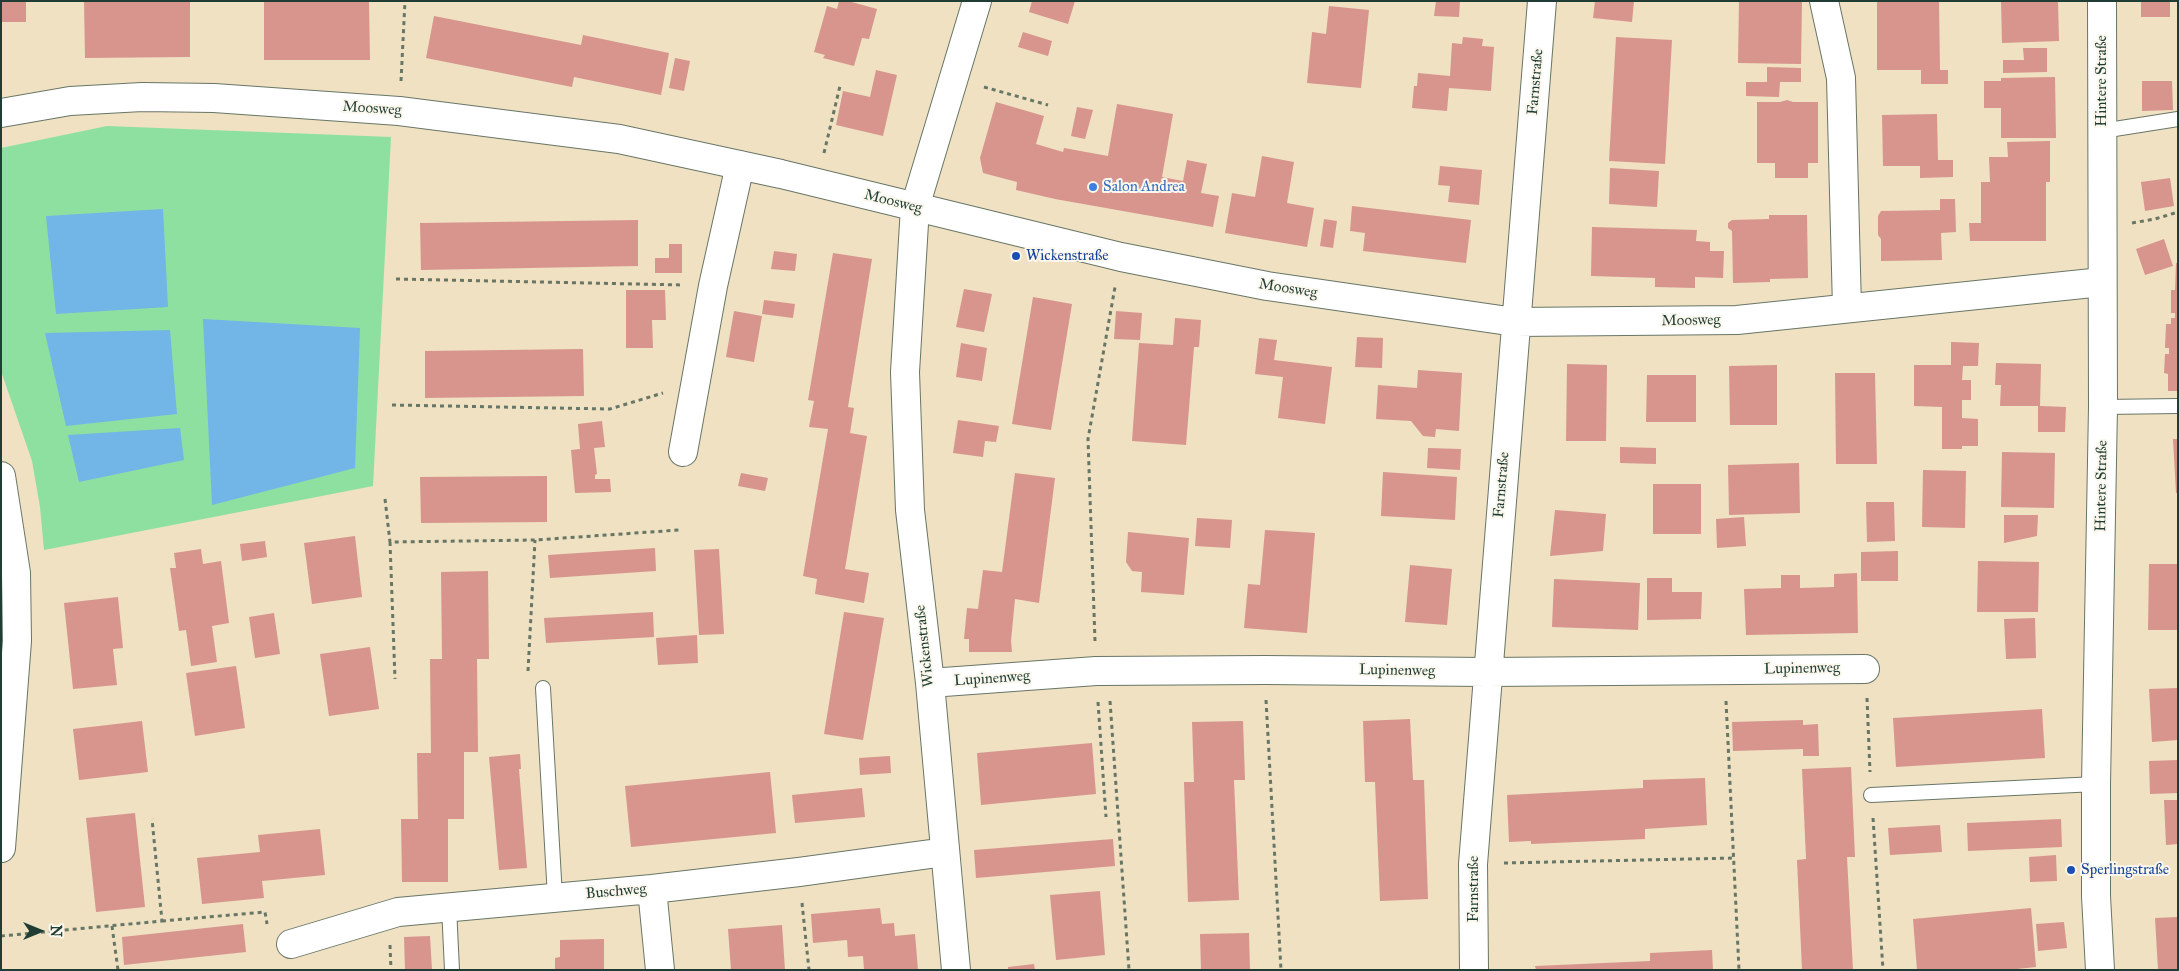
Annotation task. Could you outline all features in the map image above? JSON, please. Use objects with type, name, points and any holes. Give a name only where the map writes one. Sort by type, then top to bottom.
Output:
[{"type":"street","name":"Wickenstraße","points":[[956,970],[930,683],[910,510],[905,372],[916,207],[977,1]]},
{"type":"street","name":"Farnstraße","points":[[1474,970],[1473,864],[1542,1]]},
{"type":"street","points":[[1824,1],[1841,78],[1847,308]]},
{"type":"street","name":"Hintere Straße","points":[[2100,970],[2096,896],[2096,784],[2103,407],[2102,1]]},
{"type":"street","name":"Moosweg","points":[[1,113],[70,101],[142,97],[214,98],[400,111],[619,139],[740,165],[1121,257],[1267,286],[1515,322],[1737,320],[2102,282]]},
{"type":"street","points":[[683,452],[713,286],[740,165]]},
{"type":"street","points":[[1,476],[16,573],[17,641],[1,848]]},
{"type":"street","name":"Lupinenweg","points":[[930,683],[1102,671],[1487,672],[1725,671],[1865,668]]},
{"type":"street","name":"Buschweg","points":[[291,944],[398,912],[652,889],[799,872],[945,852]]},
{"type":"street","points":[[652,889],[660,970]]},
{"type":"lane","points":[[2102,131],[2178,119]]},
{"type":"lane","points":[[2103,407],[2178,406]]},
{"type":"lane","points":[[544,688],[555,898]]},
{"type":"lane","points":[[1871,795],[2096,784]]},
{"type":"lane","points":[[449,907],[452,970]]},
{"type":"path","points":[[400,111],[405,1]]},
{"type":"path","points":[[953,80],[1048,105]]},
{"type":"path","points":[[816,183],[840,86]]},
{"type":"path","points":[[2102,228],[2155,219],[2178,212]]},
{"type":"path","points":[[1121,257],[1088,439],[1102,671],[1128,970]]},
{"type":"path","points":[[396,279],[713,286]]},
{"type":"path","points":[[392,405],[610,409],[694,384]]},
{"type":"path","points":[[385,498],[390,542],[395,679]]},
{"type":"path","points":[[390,542],[535,540],[679,530]]},
{"type":"path","points":[[535,540],[527,682],[544,688]]},
{"type":"path","points":[[1865,668],[1871,795],[1883,970]]},
{"type":"path","points":[[1265,670],[1281,970]]},
{"type":"path","points":[[1102,671],[1106,817]]},
{"type":"path","points":[[1725,671],[1739,970]]},
{"type":"path","points":[[152,819],[162,921]]},
{"type":"path","points":[[1473,864],[1734,858]]},
{"type":"path","points":[[799,872],[809,970]]},
{"type":"path","points":[[1,936],[265,912],[268,930]]},
{"type":"path","points":[[112,926],[118,970]]},
{"type":"green space","points":[[107,126],[391,137],[373,486],[44,550],[40,507],[32,461],[1,371],[1,148]]},
{"type":"water","points":[[163,209],[168,307],[56,314],[46,216]]},
{"type":"water","points":[[203,319],[360,328],[355,468],[212,505]]},
{"type":"water","points":[[170,330],[177,414],[66,426],[45,333]]},
{"type":"water","points":[[180,428],[184,460],[79,482],[68,435]]},
{"type":"building","points":[[1,1],[26,1],[26,22],[1,22]]},
{"type":"building","points":[[84,1],[190,1],[190,57],[85,58]]},
{"type":"building","points":[[264,1],[369,1],[370,60],[264,60]]},
{"type":"building","points":[[839,1],[848,1],[877,9],[869,39],[862,38],[854,66],[823,58],[825,55],[814,52],[827,6],[837,9]]},
{"type":"building","points":[[1032,1],[1075,1],[1068,24],[1029,12]]},
{"type":"building","points":[[1436,1],[1460,1],[1459,17],[1434,16]]},
{"type":"building","points":[[1595,1],[1634,1],[1632,22],[1593,18]]},
{"type":"building","points":[[1739,1],[1802,1],[1801,64],[1738,63]]},
{"type":"building","points":[[1877,1],[1939,1],[1940,70],[1948,70],[1948,84],[1921,84],[1921,70],[1877,70]]},
{"type":"building","points":[[2001,1],[2058,1],[2059,41],[2002,43]]},
{"type":"building","points":[[2141,1],[2170,1],[2170,17],[2141,17]]},
{"type":"building","points":[[1329,6],[1369,10],[1361,88],[1307,83],[1312,32],[1326,34]]},
{"type":"building","points":[[434,16],[581,45],[583,35],[669,53],[661,95],[574,77],[572,87],[426,58]]},
{"type":"building","points":[[1023,32],[1052,41],[1048,56],[1018,47]]},
{"type":"building","points":[[1463,37],[1483,39],[1482,46],[1494,47],[1491,91],[1449,88],[1447,111],[1412,108],[1414,86],[1417,86],[1418,73],[1450,76],[1452,43],[1462,44]]},
{"type":"building","points":[[1616,37],[1672,40],[1665,164],[1609,161]]},
{"type":"building","points":[[2023,48],[2047,48],[2047,72],[2003,73],[2003,60],[2024,60]]},
{"type":"building","points":[[675,58],[690,61],[684,91],[669,88]]},
{"type":"building","points":[[1767,67],[1801,68],[1801,82],[1780,82],[1779,97],[1746,96],[1746,82],[1767,82]]},
{"type":"building","points":[[876,70],[897,75],[883,136],[836,125],[843,91],[870,97]]},
{"type":"building","points":[[2055,77],[2056,138],[2001,138],[2001,108],[1984,108],[1984,81],[2001,81],[2001,78]]},
{"type":"building","points":[[2142,81],[2172,81],[2173,110],[2142,111]]},
{"type":"building","points":[[1787,100],[1793,102],[1818,102],[1818,163],[1808,163],[1808,178],[1775,178],[1775,163],[1757,163],[1757,102],[1780,102]]},
{"type":"building","points":[[996,102],[1044,116],[1036,144],[1063,152],[1064,148],[1108,156],[1117,104],[1173,114],[1162,177],[1183,181],[1187,160],[1207,164],[1201,193],[1219,196],[1213,227],[1055,199],[1016,190],[1017,182],[983,173],[980,158]]},
{"type":"building","points":[[1077,107],[1093,110],[1085,139],[1071,136]]},
{"type":"building","points":[[1937,114],[1938,160],[1953,160],[1953,177],[1920,178],[1920,166],[1883,166],[1882,115]]},
{"type":"building","points":[[2050,141],[2050,182],[2046,182],[2046,241],[1970,241],[1969,223],[1981,223],[1981,182],[1990,182],[1989,157],[2008,157],[2007,142]]},
{"type":"building","points":[[1262,156],[1294,162],[1287,203],[1314,208],[1307,247],[1225,233],[1232,193],[1255,197]]},
{"type":"building","points":[[1440,166],[1482,170],[1479,205],[1448,202],[1450,186],[1438,185]]},
{"type":"building","points":[[1610,168],[1659,171],[1657,207],[1609,204]]},
{"type":"building","points":[[2170,178],[2174,206],[2145,211],[2141,182]]},
{"type":"building","points":[[1940,199],[1955,199],[1956,232],[1941,233],[1942,260],[1881,261],[1878,216],[1881,211],[1940,210]]},
{"type":"building","points":[[1352,206],[1471,220],[1466,263],[1363,251],[1365,233],[1350,231]]},
{"type":"building","points":[[1769,215],[1807,215],[1808,278],[1770,279],[1770,282],[1733,283],[1732,231],[1728,228],[1728,223],[1732,220],[1769,219]]},
{"type":"building","points":[[1324,219],[1337,221],[1333,248],[1320,246]]},
{"type":"building","points":[[638,220],[638,266],[421,270],[420,223]]},
{"type":"building","points":[[1592,227],[1697,230],[1696,241],[1710,242],[1710,251],[1724,251],[1723,278],[1695,277],[1695,288],[1655,287],[1655,278],[1591,276]]},
{"type":"building","points":[[2164,239],[2173,266],[2145,275],[2136,249]]},
{"type":"building","points":[[669,244],[682,244],[682,273],[655,273],[655,258],[669,258]]},
{"type":"building","points":[[774,251],[797,254],[795,271],[771,269]]},
{"type":"building","points":[[833,253],[872,259],[848,407],[854,408],[850,433],[867,436],[845,569],[869,573],[864,603],[815,594],[817,579],[803,576],[828,429],[809,427],[814,401],[808,400]]},
{"type":"building","points":[[2176,263],[2178,263],[2178,391],[2168,391],[2168,374],[2164,373],[2165,354],[2169,354],[2169,348],[2165,348],[2166,324],[2171,324],[2171,318],[2175,318],[2175,313],[2171,313],[2171,290],[2175,290]]},
{"type":"building","points":[[964,289],[992,294],[984,332],[956,327]]},
{"type":"building","points":[[626,290],[665,290],[666,320],[652,320],[653,348],[626,348]]},
{"type":"building","points":[[1033,297],[1072,304],[1051,430],[1012,424]]},
{"type":"building","points":[[764,300],[795,304],[793,318],[762,314]]},
{"type":"building","points":[[734,311],[762,316],[754,362],[726,357]]},
{"type":"building","points":[[1116,311],[1142,313],[1140,340],[1114,339]]},
{"type":"building","points":[[1175,318],[1201,320],[1199,347],[1194,347],[1186,445],[1132,441],[1139,343],[1173,345]]},
{"type":"building","points":[[1357,337],[1383,338],[1382,368],[1355,367]]},
{"type":"building","points":[[1259,338],[1277,340],[1274,360],[1332,367],[1325,424],[1278,418],[1283,377],[1255,374]]},
{"type":"building","points":[[1951,342],[1979,343],[1978,366],[1963,366],[1962,380],[1971,380],[1971,400],[1962,400],[1962,418],[1978,419],[1978,446],[1962,446],[1962,449],[1942,449],[1942,407],[1914,406],[1914,365],[1951,365]]},
{"type":"building","points":[[961,343],[987,348],[982,381],[956,377]]},
{"type":"building","points":[[583,349],[584,396],[425,398],[425,351]]},
{"type":"building","points":[[1996,363],[2041,364],[2040,406],[2066,407],[2065,432],[2038,432],[2038,406],[2000,406],[2001,385],[1995,385]]},
{"type":"building","points":[[1567,364],[1607,365],[1606,441],[1566,441]]},
{"type":"building","points":[[1777,365],[1777,425],[1730,425],[1729,366]]},
{"type":"building","points":[[1418,370],[1462,373],[1459,431],[1436,429],[1435,437],[1423,436],[1411,421],[1376,419],[1378,385],[1417,388]]},
{"type":"building","points":[[1835,373],[1875,373],[1877,464],[1836,464]]},
{"type":"building","points":[[1647,375],[1696,375],[1696,422],[1646,422]]},
{"type":"building","points":[[958,420],[999,426],[996,442],[985,441],[983,457],[953,453]]},
{"type":"building","points":[[602,421],[605,447],[594,448],[597,474],[595,479],[610,479],[611,492],[575,493],[571,450],[580,449],[578,424]]},
{"type":"building","points":[[2173,439],[2178,439],[2178,493],[2176,493]]},
{"type":"building","points":[[1620,447],[1656,448],[1656,464],[1620,463]]},
{"type":"building","points":[[1428,448],[1461,449],[1460,470],[1427,468]]},
{"type":"building","points":[[2002,452],[2055,453],[2054,508],[2001,507]]},
{"type":"building","points":[[1799,463],[1800,513],[1729,515],[1728,465]]},
{"type":"building","points":[[1923,470],[1966,471],[1965,528],[1922,527]]},
{"type":"building","points":[[1383,472],[1457,477],[1455,520],[1381,516]]},
{"type":"building","points":[[741,473],[768,478],[765,491],[738,486]]},
{"type":"building","points":[[1015,473],[1055,478],[1039,603],[1015,599],[1011,641],[1012,652],[969,652],[969,639],[964,639],[967,608],[978,609],[983,570],[1002,572]]},
{"type":"building","points":[[547,476],[547,522],[421,523],[420,477]]},
{"type":"building","points":[[1653,484],[1701,484],[1701,534],[1653,534]]},
{"type":"building","points":[[1866,502],[1894,502],[1895,541],[1867,542]]},
{"type":"building","points":[[1555,510],[1606,514],[1603,551],[1550,556]]},
{"type":"building","points":[[2004,515],[2038,515],[2037,536],[2004,543]]},
{"type":"building","points":[[1744,517],[1746,546],[1717,548],[1716,519]]},
{"type":"building","points":[[1197,518],[1232,520],[1230,548],[1195,546]]},
{"type":"building","points":[[1265,530],[1315,533],[1307,633],[1244,628],[1248,584],[1260,585]]},
{"type":"building","points":[[1128,532],[1189,538],[1184,595],[1141,592],[1142,572],[1132,571],[1126,562]]},
{"type":"building","points":[[355,536],[362,597],[312,604],[304,543]]},
{"type":"building","points":[[265,541],[267,557],[242,561],[240,544]]},
{"type":"building","points":[[655,548],[656,571],[550,578],[548,555]]},
{"type":"building","points":[[201,549],[203,564],[221,561],[229,623],[212,626],[217,662],[191,666],[186,630],[179,631],[170,568],[176,568],[174,553]]},
{"type":"building","points":[[719,549],[724,634],[699,635],[694,550]]},
{"type":"building","points":[[1898,551],[1898,581],[1861,581],[1861,552]]},
{"type":"building","points":[[1978,561],[2039,562],[2038,612],[1977,612]]},
{"type":"building","points":[[2149,564],[2178,564],[2178,630],[2148,630]]},
{"type":"building","points":[[1410,565],[1452,569],[1447,625],[1405,622]]},
{"type":"building","points":[[488,571],[489,659],[477,659],[478,752],[464,752],[464,819],[448,819],[448,882],[402,882],[401,819],[418,819],[417,753],[431,753],[430,659],[442,659],[441,572]]},
{"type":"building","points":[[1857,573],[1858,633],[1746,635],[1744,589],[1781,588],[1781,575],[1800,575],[1800,588],[1834,587],[1834,574]]},
{"type":"building","points":[[1647,578],[1672,578],[1672,592],[1702,592],[1701,619],[1647,620]]},
{"type":"building","points":[[1554,579],[1640,583],[1638,630],[1552,627]]},
{"type":"building","points":[[118,597],[123,648],[113,649],[117,685],[73,689],[64,603]]},
{"type":"building","points":[[653,612],[654,637],[546,643],[544,618]]},
{"type":"building","points":[[844,612],[884,618],[863,740],[824,734]]},
{"type":"building","points":[[274,613],[280,654],[255,658],[249,617]]},
{"type":"building","points":[[2035,618],[2036,658],[2006,659],[2004,619]]},
{"type":"building","points":[[697,635],[698,663],[658,665],[656,638]]},
{"type":"building","points":[[370,647],[379,709],[329,716],[320,654]]},
{"type":"building","points":[[236,666],[245,728],[195,736],[186,673]]},
{"type":"building","points":[[2178,688],[2178,740],[2152,742],[2149,689]]},
{"type":"building","points":[[2042,709],[2045,758],[1896,767],[1893,718]]},
{"type":"building","points":[[1410,719],[1413,780],[1424,780],[1428,899],[1380,901],[1375,782],[1365,782],[1363,721]]},
{"type":"building","points":[[1803,720],[1803,725],[1818,724],[1819,756],[1803,756],[1803,749],[1733,751],[1732,722]]},
{"type":"building","points":[[142,721],[148,772],[79,780],[73,729]]},
{"type":"building","points":[[1243,721],[1245,780],[1234,780],[1239,900],[1188,902],[1184,782],[1194,782],[1192,722]]},
{"type":"building","points":[[1092,743],[1096,794],[981,805],[977,753]]},
{"type":"building","points":[[520,754],[521,769],[519,769],[527,868],[499,870],[489,757]]},
{"type":"building","points":[[890,756],[891,773],[860,775],[859,758]]},
{"type":"building","points":[[2178,760],[2178,793],[2150,794],[2149,761]]},
{"type":"building","points":[[1851,767],[1855,857],[1847,857],[1853,970],[1802,970],[1797,860],[1806,859],[1802,769]]},
{"type":"building","points":[[770,772],[776,833],[631,847],[625,786]]},
{"type":"building","points":[[1705,778],[1707,825],[1645,829],[1645,839],[1531,844],[1531,841],[1509,842],[1507,795],[1643,788],[1643,780]]},
{"type":"building","points":[[862,788],[865,817],[795,823],[792,795]]},
{"type":"building","points":[[2164,800],[2178,800],[2178,844],[2166,845]]},
{"type":"building","points":[[135,813],[145,907],[96,912],[86,818]]},
{"type":"building","points":[[2061,819],[2062,847],[1968,851],[1967,823]]},
{"type":"building","points":[[1940,825],[1942,852],[1890,855],[1888,828]]},
{"type":"building","points":[[320,829],[325,875],[262,881],[264,898],[202,904],[197,858],[260,852],[258,835]]},
{"type":"building","points":[[1113,839],[1115,866],[976,878],[974,850]]},
{"type":"building","points":[[2056,855],[2057,881],[2030,882],[2029,857]]},
{"type":"building","points":[[1100,891],[1105,955],[1056,960],[1050,895]]},
{"type":"building","points":[[880,908],[882,924],[894,923],[895,936],[915,934],[918,970],[864,970],[863,956],[848,957],[847,940],[813,943],[811,914]]},
{"type":"building","points":[[2031,908],[2036,967],[2007,970],[1917,970],[1913,919]]},
{"type":"building","points":[[2178,917],[2178,970],[2158,970],[2155,918]]},
{"type":"building","points":[[2064,922],[2067,948],[2038,951],[2036,924]]},
{"type":"building","points":[[243,924],[246,952],[124,965],[122,937]]},
{"type":"building","points":[[782,925],[785,970],[731,970],[728,929]]},
{"type":"building","points":[[1249,933],[1250,970],[1201,970],[1200,934]]},
{"type":"building","points":[[430,936],[432,970],[405,970],[404,937]]},
{"type":"building","points":[[604,939],[604,970],[555,970],[555,958],[560,957],[560,940]]},
{"type":"building","points":[[1712,950],[1713,970],[1536,970],[1535,966],[1650,961],[1650,953]]},
{"type":"building","points":[[1034,964],[1035,970],[1008,970],[1008,967]]},
{"type":"place","name":"Salon Andrea","points":[[1093,187]]},
{"type":"place","name":"Wickenstraße","points":[[1016,256]]},
{"type":"place","name":"Sperlingstraße","points":[[2071,870]]}]
